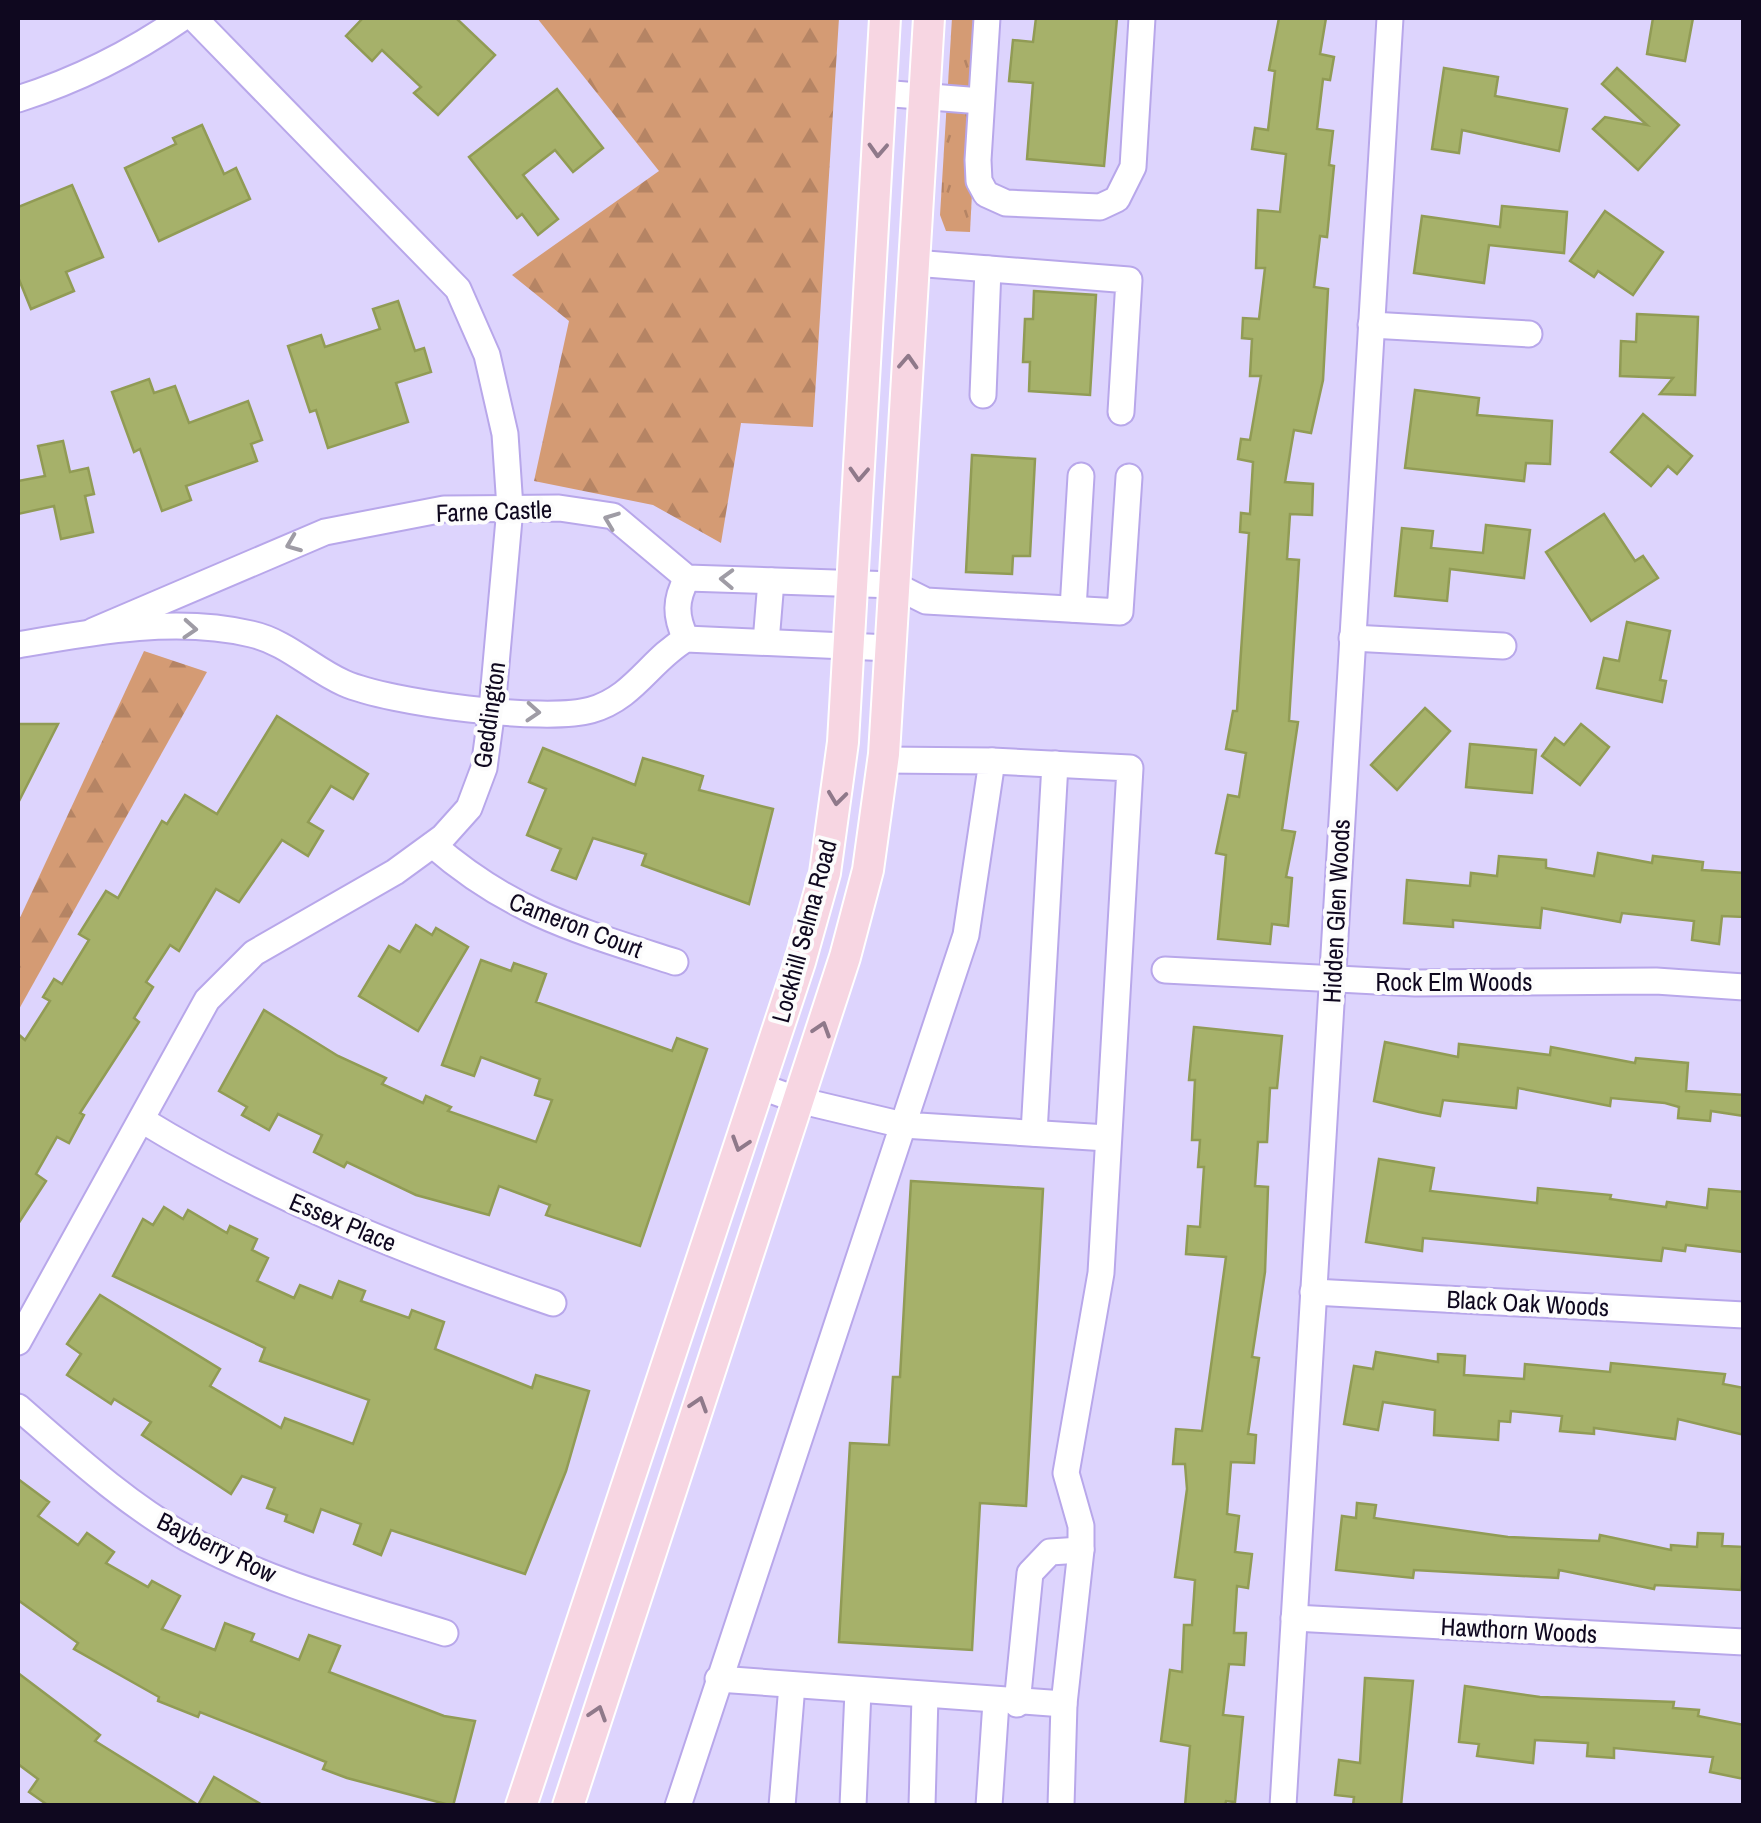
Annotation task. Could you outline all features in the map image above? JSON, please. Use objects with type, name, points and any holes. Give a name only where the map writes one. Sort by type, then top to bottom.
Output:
[{"type":"main road","name":"Lockhill Selma Road","points":[[521,1806],[759,1086],[825,873],[843,742],[885,18]]},
{"type":"main road","name":"Lockhill Selma Road","points":[[568,1806],[798,1100],[868,870],[883,760],[929,18]]},
{"type":"street","points":[[18,99],[132,53],[182,18]]},
{"type":"street","name":"Geddington","points":[[18,1342],[207,1000],[254,952],[396,872],[432,845],[469,808],[484,768],[492,709],[510,508],[505,434],[490,371],[458,288],[194,18]]},
{"type":"street","points":[[986,18],[978,181],[986,194],[1006,203],[1100,207],[1117,199],[1133,166],[1142,18]]},
{"type":"street","name":"Hidden Glen Woods","points":[[1283,1806],[1390,18]]},
{"type":"street","points":[[881,93],[982,101]]},
{"type":"street","points":[[914,263],[1129,280],[1120,412]]},
{"type":"street","points":[[983,394],[988,268]]},
{"type":"street","points":[[1371,324],[1528,334]]},
{"type":"street","points":[[1073,609],[1081,476]]},
{"type":"street","points":[[890,648],[686,639],[677,619],[678,594],[688,578],[894,585],[926,601],[1120,612],[1129,476]]},
{"type":"street","name":"Farne Castle","points":[[92,632],[324,532],[444,508],[558,508],[613,516],[688,578]]},
{"type":"street","points":[[766,642],[772,581]]},
{"type":"street","name":"Farne Castle","points":[[18,646],[92,632],[179,627],[252,634],[302,655],[343,683],[400,700],[492,709],[588,712],[622,699],[668,650],[686,639]]},
{"type":"street","points":[[1352,638],[1503,646]]},
{"type":"street","points":[[883,760],[1130,768],[1101,1273],[1066,1473],[1081,1526],[1081,1550],[1064,1704],[1061,1806]]},
{"type":"street","points":[[678,1806],[966,935],[992,761]]},
{"type":"street","points":[[1034,1134],[1055,764]]},
{"type":"street","name":"Cameron Court","points":[[432,845],[472,879],[512,904],[675,962]]},
{"type":"street","name":"Rock Elm Woods","points":[[1165,970],[1332,980],[1656,981],[1744,987]]},
{"type":"street","points":[[759,1086],[798,1100],[903,1125],[1107,1138]]},
{"type":"street","name":"Essex Place","points":[[142,1120],[282,1196],[460,1271],[553,1303]]},
{"type":"street","name":"Black Oak Woods","points":[[1313,1292],[1744,1315]]},
{"type":"street","name":"Bayberry Row","points":[[18,1408],[117,1492],[186,1537],[311,1591],[445,1633]]},
{"type":"street","points":[[989,1806],[1030,1573],[1050,1552],[1081,1550]]},
{"type":"street","name":"Hawthorn Woods","points":[[1294,1618],[1744,1642]]},
{"type":"street","points":[[718,1679],[1006,1703],[1064,1704]]},
{"type":"street","points":[[782,1806],[792,1686]]},
{"type":"street","points":[[853,1806],[858,1690]]},
{"type":"street","points":[[922,1806],[925,1696]]},
{"type":"green space","points":[[537,18],[839,18],[813,427],[741,423],[721,543],[653,505],[534,481],[569,321],[512,275],[659,171]]},
{"type":"green space","points":[[952,18],[981,18],[970,232],[946,231],[940,215]]},
{"type":"green space","points":[[144,651],[207,672],[18,1011],[18,922]]},
{"type":"building","points":[[363,18],[456,18],[495,55],[438,115],[414,93],[421,87],[382,50],[372,61],[346,36]]},
{"type":"building","points":[[1036,18],[1117,18],[1104,166],[1027,159],[1033,83],[1009,81],[1013,40],[1033,42]]},
{"type":"building","points":[[1279,18],[1326,18],[1320,54],[1334,57],[1330,80],[1323,79],[1317,129],[1333,131],[1329,165],[1334,166],[1327,237],[1320,236],[1314,287],[1328,289],[1323,380],[1311,433],[1294,430],[1285,482],[1313,484],[1312,515],[1290,514],[1287,559],[1299,560],[1289,721],[1298,722],[1282,830],[1295,832],[1286,877],[1292,878],[1288,926],[1272,924],[1270,944],[1218,939],[1226,855],[1216,853],[1228,795],[1239,797],[1246,753],[1226,749],[1233,711],[1237,711],[1249,533],[1240,532],[1241,513],[1250,514],[1253,462],[1238,459],[1241,439],[1250,440],[1261,376],[1250,376],[1252,339],[1242,338],[1243,318],[1259,319],[1265,268],[1256,268],[1258,210],[1280,212],[1286,154],[1252,149],[1255,128],[1268,130],[1275,71],[1269,70]]},
{"type":"building","points":[[1653,18],[1693,18],[1685,61],[1647,54]]},
{"type":"building","points":[[1444,68],[1498,77],[1495,96],[1567,109],[1559,151],[1462,130],[1459,153],[1432,149]]},
{"type":"building","points":[[1617,68],[1679,125],[1638,170],[1593,129],[1605,117],[1647,125],[1602,84]]},
{"type":"building","points":[[557,89],[603,148],[573,172],[555,150],[523,175],[558,219],[538,235],[522,214],[517,218],[469,157]]},
{"type":"building","points":[[202,125],[224,174],[236,168],[250,199],[159,241],[125,168],[176,144],[173,138]]},
{"type":"building","points":[[72,185],[103,257],[66,272],[74,291],[31,309],[18,277],[18,207]]},
{"type":"building","points":[[1502,206],[1567,212],[1564,253],[1489,245],[1484,283],[1414,273],[1422,216],[1500,227]]},
{"type":"building","points":[[1605,211],[1663,252],[1633,295],[1598,271],[1594,277],[1570,261]]},
{"type":"building","points":[[1034,291],[1096,295],[1090,395],[1029,391],[1030,362],[1023,362],[1025,319],[1033,319]]},
{"type":"building","points":[[398,301],[415,351],[424,348],[431,372],[396,383],[408,422],[328,448],[316,410],[310,412],[288,346],[321,335],[325,347],[380,329],[373,309]]},
{"type":"building","points":[[1637,314],[1698,317],[1695,395],[1660,394],[1673,378],[1620,376],[1621,341],[1636,342]]},
{"type":"building","points":[[149,379],[154,393],[175,386],[189,423],[248,401],[262,440],[251,444],[257,461],[186,486],[191,500],[162,511],[140,449],[134,452],[112,392]]},
{"type":"building","points":[[1415,390],[1479,398],[1477,415],[1552,421],[1550,464],[1526,463],[1524,481],[1405,468]]},
{"type":"building","points":[[1643,414],[1692,456],[1677,474],[1668,466],[1651,486],[1611,452]]},
{"type":"building","points":[[63,441],[70,472],[88,468],[94,494],[85,496],[93,532],[61,539],[54,506],[18,514],[18,481],[45,476],[38,446]]},
{"type":"building","points":[[972,455],[1035,459],[1030,556],[1013,556],[1012,574],[966,572]]},
{"type":"building","points":[[1604,514],[1635,561],[1643,556],[1658,578],[1591,621],[1546,552]]},
{"type":"building","points":[[1486,525],[1530,530],[1524,578],[1450,569],[1447,601],[1395,596],[1402,528],[1433,531],[1431,548],[1483,553]]},
{"type":"building","points":[[1627,622],[1670,631],[1660,680],[1666,681],[1662,702],[1597,688],[1604,658],[1619,661]]},
{"type":"building","points":[[1425,708],[1450,731],[1397,790],[1371,765]]},
{"type":"building","points":[[277,716],[368,774],[353,799],[331,786],[308,822],[323,831],[308,856],[282,840],[239,902],[216,889],[179,951],[170,945],[146,982],[153,987],[134,1018],[139,1022],[80,1113],[84,1115],[69,1143],[57,1137],[36,1174],[46,1181],[18,1224],[18,1034],[25,1040],[50,1001],[43,997],[54,979],[62,984],[89,940],[79,934],[106,891],[118,898],[162,821],[167,824],[185,795],[217,814]]},
{"type":"building","points":[[18,724],[58,724],[18,803]]},
{"type":"building","points":[[1581,724],[1609,747],[1580,785],[1542,756],[1555,738],[1564,745]]},
{"type":"building","points":[[1470,744],[1536,750],[1532,793],[1466,787]]},
{"type":"building","points":[[543,748],[635,785],[643,758],[703,776],[699,790],[773,809],[749,904],[642,865],[646,854],[593,838],[576,879],[552,870],[561,849],[527,835],[546,789],[529,782]]},
{"type":"building","points":[[1598,853],[1652,863],[1653,856],[1703,862],[1702,870],[1744,873],[1744,917],[1722,916],[1719,944],[1692,940],[1694,921],[1622,913],[1620,922],[1542,908],[1540,928],[1453,920],[1453,927],[1404,923],[1407,880],[1470,886],[1471,873],[1497,876],[1499,856],[1546,860],[1546,868],[1594,876]]},
{"type":"building","points":[[416,925],[432,935],[436,928],[468,947],[418,1031],[359,996],[389,946],[400,952]]},
{"type":"building","points":[[481,960],[511,971],[514,963],[546,974],[536,1002],[672,1051],[677,1038],[707,1049],[640,1246],[546,1215],[550,1205],[499,1186],[489,1215],[416,1195],[347,1162],[344,1167],[314,1152],[322,1135],[278,1114],[269,1130],[242,1115],[247,1107],[219,1091],[264,1010],[338,1056],[386,1078],[382,1084],[423,1103],[426,1096],[451,1107],[448,1111],[536,1142],[552,1100],[535,1095],[540,1079],[481,1057],[474,1076],[442,1065]]},
{"type":"building","points":[[1194,1027],[1282,1036],[1277,1088],[1270,1088],[1267,1142],[1258,1142],[1255,1186],[1268,1187],[1265,1272],[1252,1357],[1259,1358],[1248,1434],[1256,1435],[1254,1463],[1231,1462],[1227,1514],[1239,1516],[1235,1552],[1252,1554],[1248,1588],[1237,1586],[1234,1633],[1246,1633],[1244,1665],[1229,1664],[1223,1715],[1243,1717],[1235,1802],[1226,1801],[1225,1806],[1185,1806],[1190,1746],[1161,1741],[1170,1670],[1182,1672],[1184,1625],[1192,1625],[1195,1580],[1175,1577],[1187,1489],[1185,1464],[1173,1464],[1176,1429],[1202,1431],[1226,1257],[1186,1254],[1188,1226],[1200,1227],[1204,1167],[1198,1167],[1200,1140],[1192,1140],[1195,1080],[1189,1080]]},
{"type":"building","points":[[1385,1042],[1458,1057],[1459,1044],[1550,1055],[1551,1047],[1635,1063],[1636,1058],[1688,1063],[1686,1091],[1744,1095],[1744,1116],[1711,1111],[1710,1121],[1678,1118],[1679,1107],[1665,1103],[1611,1098],[1610,1106],[1518,1088],[1516,1108],[1443,1100],[1440,1116],[1419,1112],[1374,1101]]},
{"type":"building","points":[[1379,1159],[1434,1168],[1430,1191],[1537,1203],[1538,1188],[1611,1195],[1610,1199],[1666,1207],[1667,1202],[1707,1208],[1709,1189],[1744,1192],[1744,1252],[1686,1245],[1685,1251],[1663,1248],[1661,1261],[1423,1238],[1422,1251],[1366,1242]]},
{"type":"building","points":[[911,1181],[1043,1189],[1026,1506],[980,1503],[972,1650],[839,1642],[850,1443],[889,1445],[893,1377],[900,1377]]},
{"type":"building","points":[[164,1207],[183,1219],[188,1210],[227,1233],[230,1226],[257,1239],[252,1250],[268,1258],[257,1281],[294,1298],[300,1285],[332,1298],[339,1281],[365,1291],[361,1301],[409,1318],[412,1310],[444,1322],[435,1349],[532,1388],[536,1375],[589,1391],[566,1471],[525,1574],[391,1530],[381,1555],[354,1544],[361,1524],[321,1509],[313,1532],[285,1521],[287,1515],[267,1508],[275,1488],[242,1476],[231,1494],[142,1435],[151,1422],[114,1399],[111,1404],[67,1375],[81,1354],[67,1344],[100,1295],[220,1369],[210,1386],[281,1428],[285,1418],[353,1444],[369,1400],[260,1361],[265,1348],[113,1276],[143,1219],[153,1225]]},
{"type":"building","points":[[1376,1352],[1438,1362],[1438,1354],[1465,1356],[1464,1375],[1524,1379],[1525,1364],[1610,1372],[1611,1363],[1725,1374],[1723,1384],[1744,1388],[1744,1435],[1678,1419],[1675,1439],[1594,1428],[1594,1434],[1560,1431],[1562,1416],[1511,1411],[1510,1422],[1499,1421],[1498,1440],[1434,1435],[1435,1410],[1383,1402],[1378,1430],[1344,1424],[1354,1366],[1373,1369]]},
{"type":"building","points":[[18,1479],[49,1502],[38,1516],[78,1545],[87,1533],[114,1552],[106,1563],[148,1587],[152,1581],[180,1596],[162,1629],[215,1650],[225,1623],[254,1634],[251,1641],[299,1660],[309,1635],[340,1646],[329,1672],[444,1716],[475,1721],[453,1806],[347,1778],[323,1769],[326,1762],[200,1712],[198,1717],[158,1701],[159,1697],[74,1649],[78,1643],[18,1600]]},
{"type":"building","points":[[1357,1503],[1376,1505],[1374,1518],[1508,1537],[1599,1541],[1600,1535],[1671,1550],[1671,1545],[1697,1547],[1698,1533],[1723,1534],[1722,1546],[1744,1547],[1741,1590],[1655,1585],[1654,1589],[1559,1570],[1558,1578],[1414,1570],[1413,1578],[1336,1570],[1342,1516],[1356,1518]]},
{"type":"building","points":[[18,1673],[100,1735],[95,1741],[198,1805],[214,1777],[264,1806],[49,1806],[29,1792],[38,1779],[18,1764]]},
{"type":"building","points":[[1365,1678],[1413,1681],[1401,1806],[1353,1806],[1354,1797],[1335,1795],[1339,1760],[1360,1763]]},
{"type":"building","points":[[1465,1686],[1540,1697],[1674,1702],[1673,1708],[1699,1710],[1698,1716],[1744,1725],[1744,1779],[1710,1772],[1713,1757],[1614,1748],[1614,1758],[1587,1756],[1588,1743],[1535,1740],[1533,1763],[1477,1756],[1479,1744],[1459,1742]]}]
